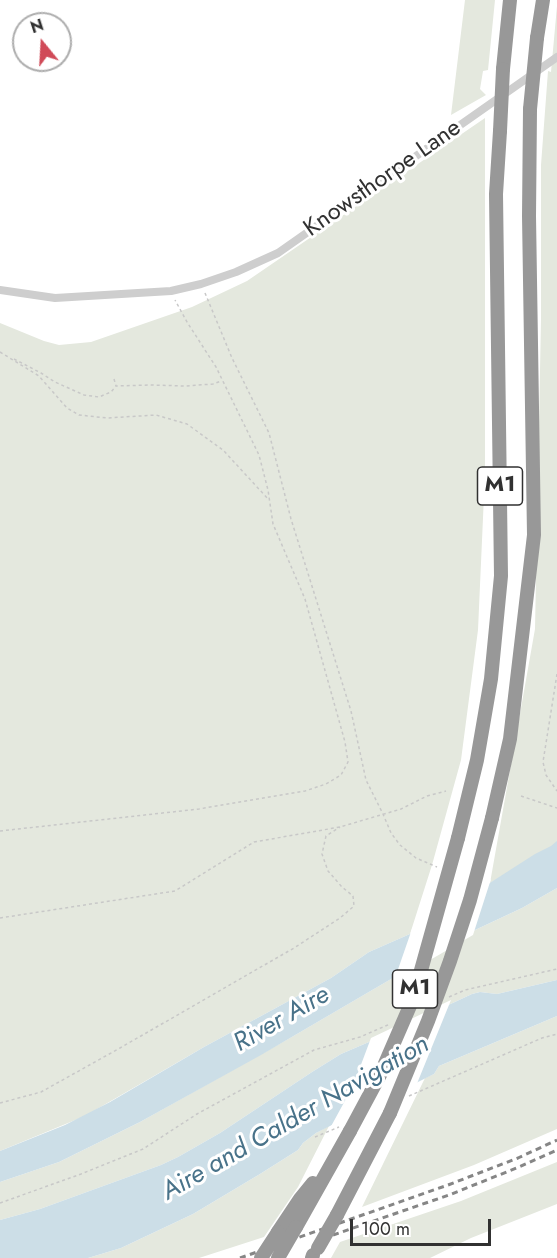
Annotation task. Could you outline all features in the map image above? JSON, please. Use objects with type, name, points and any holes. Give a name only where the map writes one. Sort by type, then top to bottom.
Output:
[{"type":"highway","name":"M1","points":[[278,1258],[338,1154],[349,1127],[380,1076],[412,999],[458,838],[477,760],[491,679],[501,576],[496,194],[503,69],[510,0]]},
{"type":"highway","name":"M1","points":[[314,1255],[390,1113],[428,1021],[470,900],[510,739],[534,535],[529,216],[530,109],[543,0]]},
{"type":"highway","points":[[261,1258],[300,1199],[338,1154]]},
{"type":"street","name":"Knowsthorpe Lane","points":[[0,290],[56,298],[171,291],[236,272],[278,253],[557,57]]},
{"type":"path","points":[[201,284],[232,358],[269,433],[291,519],[351,711],[366,780],[391,833],[400,845],[416,858],[438,867]]},
{"type":"path","points":[[0,831],[199,809],[305,791],[326,784],[341,775],[348,762],[345,742],[305,599],[273,524],[258,454],[216,367],[187,322],[171,291]]},
{"type":"path","points":[[0,352],[54,382],[84,395],[99,398],[111,392],[116,386],[185,386],[223,381]]},
{"type":"path","points":[[5,354],[39,376],[67,408],[79,415],[107,418],[156,415],[188,424],[223,450],[269,501]]},
{"type":"path","points":[[114,379],[116,386]]},
{"type":"path","points":[[557,674],[543,762],[546,775],[557,791]]},
{"type":"path","points":[[0,918],[175,891],[254,842],[340,827],[401,809],[427,796],[446,791]]},
{"type":"path","points":[[521,796],[557,808]]},
{"type":"path","points":[[0,1103],[41,1092],[284,954],[340,918],[354,906],[353,897],[328,871],[322,854],[326,836],[340,827]]},
{"type":"path","points":[[444,1000],[465,990],[557,969]]},
{"type":"path","points":[[0,1203],[143,1149],[197,1114],[314,1050],[360,1037],[392,1023]]},
{"type":"path","points":[[401,1099],[542,1038],[557,1034]]},
{"type":"path","points":[[315,1137],[349,1127]]},
{"type":"shaded area","points":[[465,0],[495,0],[488,70],[483,71],[480,89],[486,95],[451,115]]},
{"type":"shaded area","points":[[557,6],[557,844],[490,883],[535,629],[541,319],[541,165],[548,71],[551,72]]},
{"type":"shaded area","points":[[485,118],[485,473],[478,630],[461,760],[410,934],[369,952],[331,978],[204,1047],[85,1116],[0,1151],[0,323],[59,345],[91,342],[192,307],[247,281]]},
{"type":"shaded area","points":[[557,888],[557,980],[497,994],[480,992],[472,994],[341,1054],[220,1133],[178,1157],[40,1209],[0,1220],[0,1182],[59,1162],[140,1122],[475,930],[522,908]]},
{"type":"shaded area","points":[[557,1016],[557,1129],[474,1165],[362,1207],[425,1078],[434,1074],[439,1066]]},
{"type":"shaded area","points":[[329,1126],[298,1187],[264,1237],[199,1258],[88,1258],[121,1248],[193,1214],[298,1150],[303,1143]]},
{"type":"shaded area","points":[[557,1162],[557,1204],[471,1238],[430,1258],[331,1258],[340,1242],[461,1201]]},
{"type":"water","name":"River Aire","points":[[557,841],[557,888],[522,908],[475,930],[261,1055],[140,1122],[59,1162],[0,1182],[0,1151],[65,1125],[110,1102],[204,1047],[331,978],[369,952],[410,934]]},
{"type":"water","name":"Aire and Calder Navigation","points":[[557,980],[557,1016],[439,1066],[434,1074],[316,1133],[298,1150],[193,1214],[121,1248],[88,1258],[0,1258],[0,1220],[40,1209],[178,1157],[220,1133],[341,1054],[472,994],[480,992],[497,994]]},
{"type":"pier","points":[[491,879],[473,935],[394,981],[412,929]]},
{"type":"pier","points":[[451,1000],[416,1086],[329,1130],[353,1086],[371,1038]]},
{"type":"railway","points":[[240,1258],[448,1185],[557,1140]]},
{"type":"railway","points":[[333,1235],[449,1195],[557,1150]]}]
